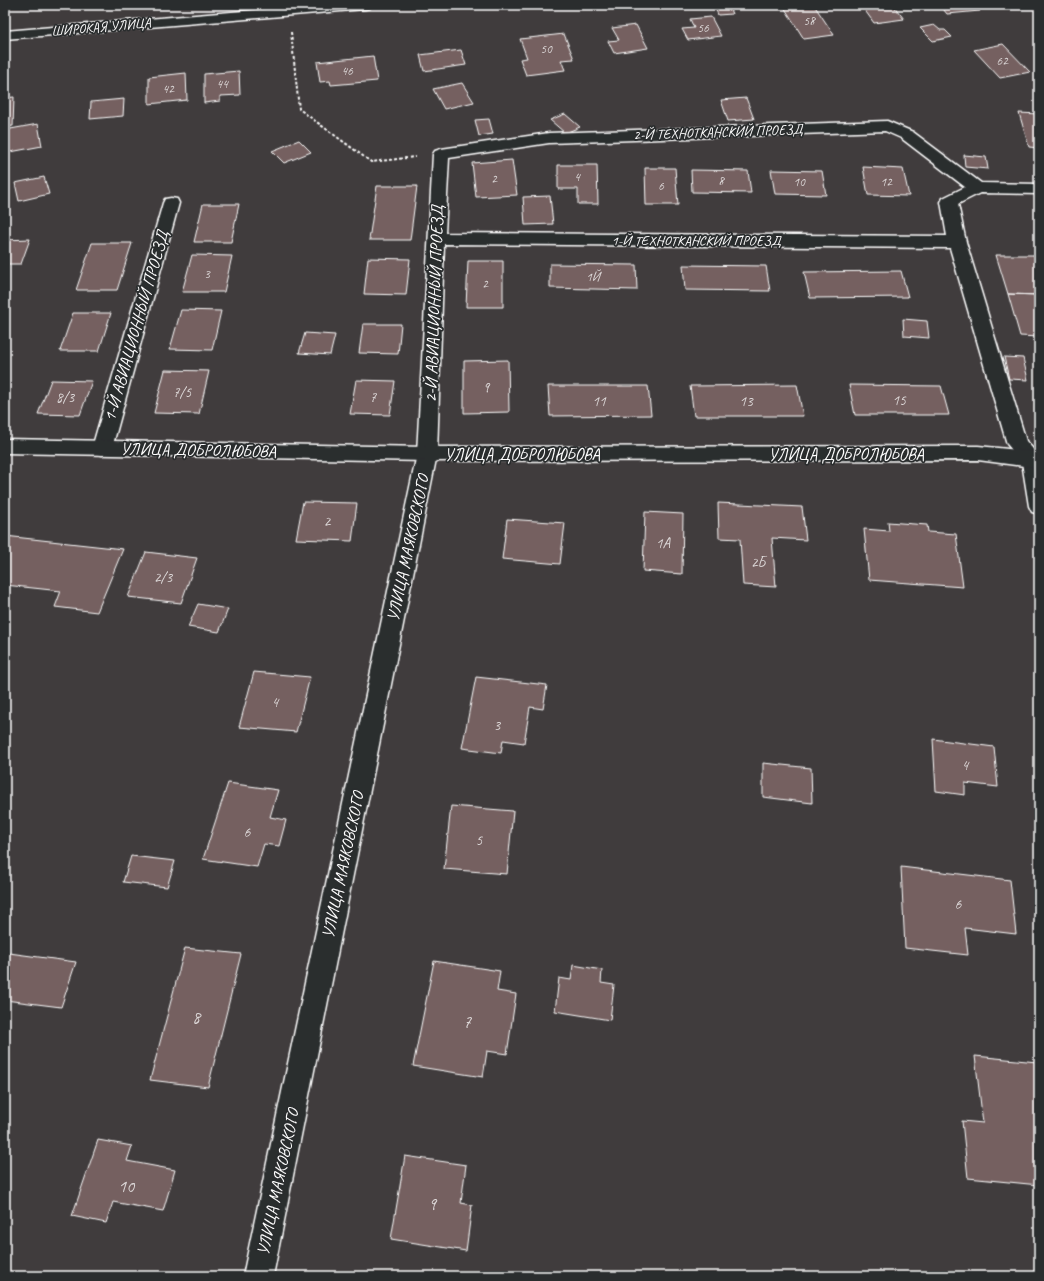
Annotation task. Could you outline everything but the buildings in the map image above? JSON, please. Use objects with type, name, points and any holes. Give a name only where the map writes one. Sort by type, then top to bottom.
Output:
[{"type":"street","name":"ШИРОКАЯ УЛИЦА","points":[[5,35],[365,5]]},
{"type":"street","name":"2-Й ТЕХНОТКАНСКИЙ ПРОЕЗД","points":[[441,154],[549,138],[887,126],[907,135],[977,188]]},
{"type":"street","name":"2-Й АВИАЦИОННЫЙ ПРОЕЗД","points":[[427,454],[441,154]]},
{"type":"street","points":[[1035,193],[977,188],[949,202],[957,242],[1017,444],[1035,460],[1039,506]]},
{"type":"street","name":"1-Й АВИАЦИОННЫЙ ПРОЕЗД","points":[[102,448],[171,203]]},
{"type":"street","name":"1-Й ТЕХНОТКАНСКИЙ ПРОЕЗД","points":[[436,238],[957,242]]},
{"type":"street","name":"УЛИЦА ДОБРОЛЮБОВА","points":[[5,446],[427,454],[978,454],[1035,460]]},
{"type":"street","name":"УЛИЦА МАЯКОВСКОГО","points":[[258,1276],[427,454]]},
{"type":"path","points":[[290,11],[292,51],[299,108],[371,162],[441,154]]}]
